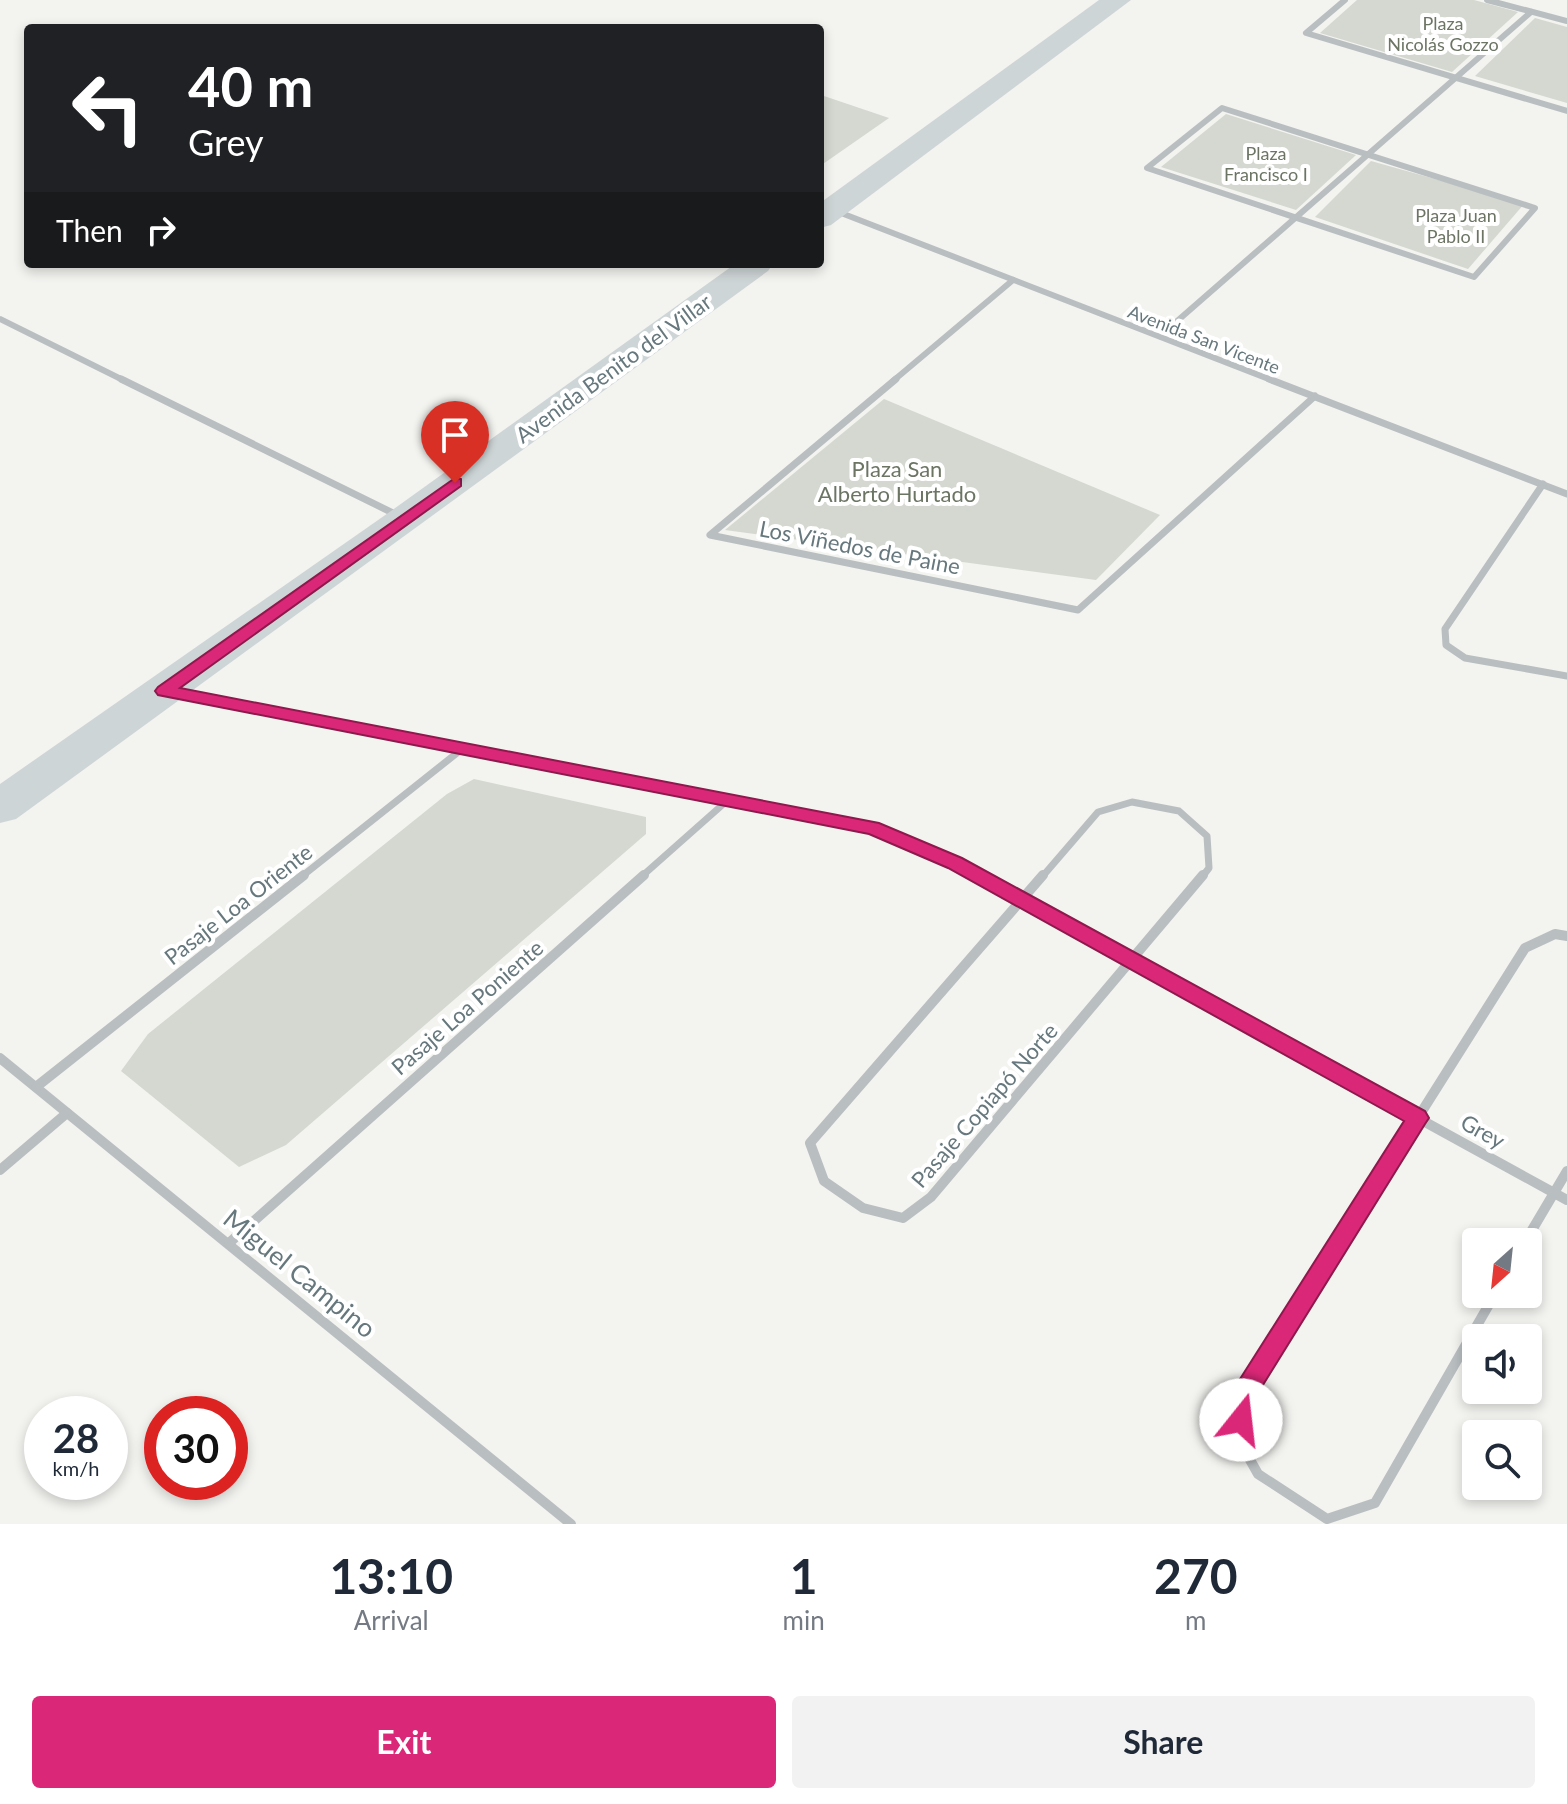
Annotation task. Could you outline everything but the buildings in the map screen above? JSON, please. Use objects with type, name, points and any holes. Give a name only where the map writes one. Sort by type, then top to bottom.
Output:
[{"type":"street","points":[[826,214],[1117,0]]},
{"type":"street","points":[[1345,0],[1306,33],[1567,111]]},
{"type":"street","points":[[1487,0],[1567,21]]},
{"type":"street","points":[[1160,336],[1531,12]]},
{"type":"street","points":[[1222,108],[1535,208],[1474,277],[1297,218],[1147,168],[1222,108]]},
{"type":"street","name":"Avenida San Vicente","points":[[826,214],[1013,280],[1567,494]]},
{"type":"street","name":"Avenida Benito del Villar","points":[[0,807],[750,268]]},
{"type":"street","name":"Los Viñedos de Paine","points":[[1013,280],[710,535],[1078,610],[1315,396]]},
{"type":"street","points":[[0,319],[405,519]]},
{"type":"street","points":[[1543,484],[1445,629],[1446,645],[1465,658],[1567,676]]},
{"type":"street","name":"Grey","points":[[164,691],[872,828],[955,863],[1567,1200]]},
{"type":"street","name":"Pasaje Loa Oriente","points":[[36,1087],[462,749]]},
{"type":"street","name":"Pasaje Loa Poniente","points":[[229,1243],[729,799]]},
{"type":"street","points":[[1021,900],[1098,812],[1132,802],[1179,811],[1207,836],[1209,868],[1132,960]]},
{"type":"street","name":"Pasaje Copiapó Norte","points":[[1021,900],[810,1143],[824,1181],[863,1208],[903,1218],[931,1197],[1132,960]]},
{"type":"street","points":[[1487,1308],[1375,1503],[1327,1519],[1258,1474],[1240,1442],[1241,1398],[1525,948],[1555,934],[1567,936]]},
{"type":"street","name":"Miguel Campino","points":[[0,1058],[571,1524]]},
{"type":"street","points":[[0,1170],[67,1113]]},
{"type":"street","points":[[1533,1228],[1567,1171]]},
{"type":"green space","name":"Plaza Nicolás Gozzo","points":[[1357,0],[1474,0],[1518,12],[1452,72],[1320,33]]},
{"type":"green space","points":[[1535,18],[1567,27],[1567,103],[1475,76]]},
{"type":"green space","points":[[824,96],[889,118],[824,163]]},
{"type":"green space","name":"Plaza Francisco I","points":[[1226,114],[1356,155],[1296,210],[1161,167]]},
{"type":"green space","name":"Plaza Juan Pablo II","points":[[1371,161],[1524,204],[1468,269],[1315,217]]},
{"type":"green space","name":"Plaza San Alberto Hurtado","points":[[884,399],[1160,515],[1096,580],[725,530]]},
{"type":"green space","points":[[474,779],[646,817],[646,834],[286,1145],[239,1167],[121,1071],[148,1034],[447,794]]},
{"type":"route","points":[[455,483],[164,691],[872,828],[955,863],[1418,1118],[1241,1398],[1241,1420]]}]
